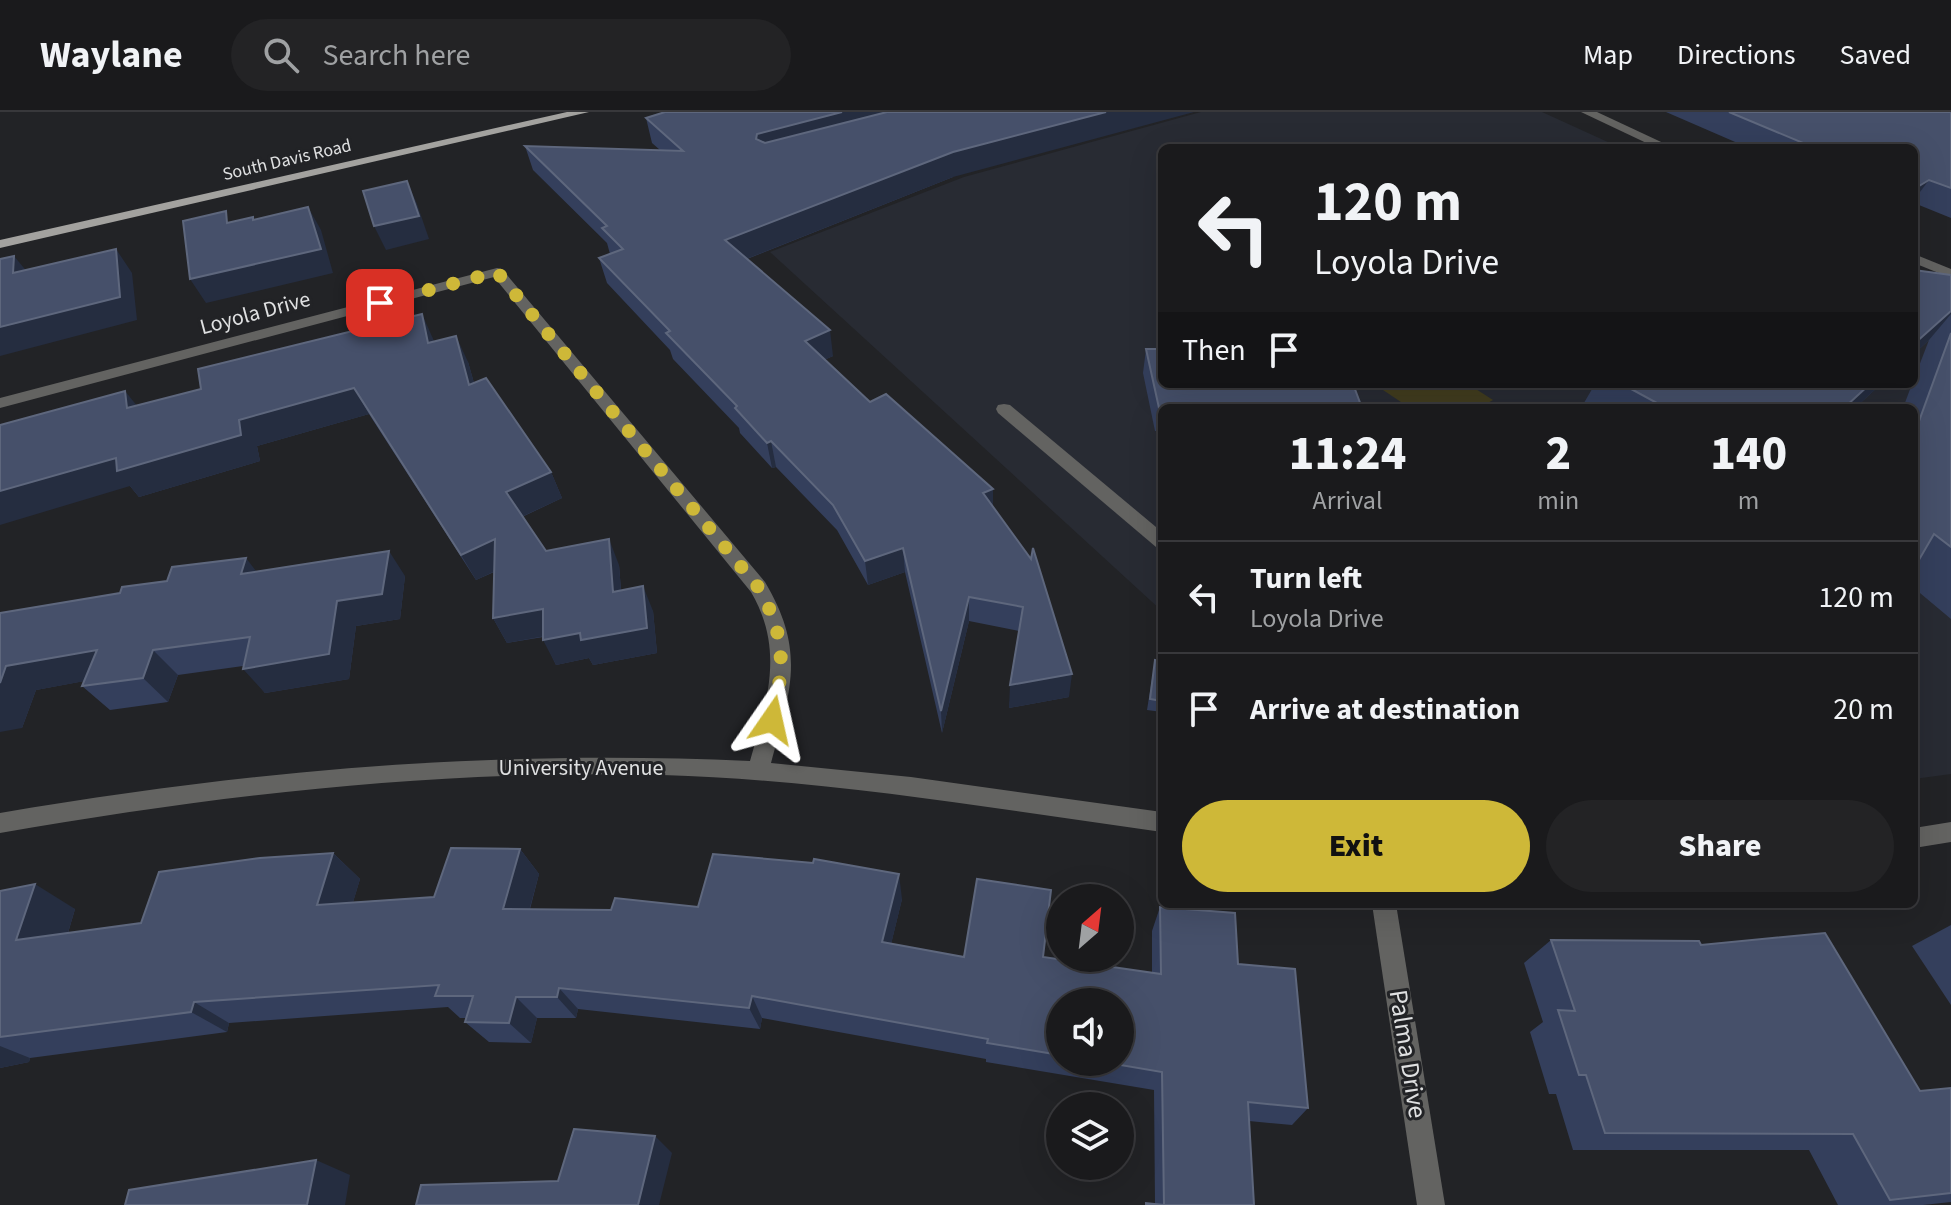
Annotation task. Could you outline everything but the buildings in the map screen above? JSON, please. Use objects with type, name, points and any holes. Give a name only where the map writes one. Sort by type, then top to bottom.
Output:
[{"type":"main road","name":"South Davis Road","points":[[0,244],[583,112]]},
{"type":"street","points":[[1587,112],[1659,144]]},
{"type":"street","points":[[1918,260],[1951,274]]},
{"type":"street","name":"Loyola Drive","points":[[0,403],[497,272],[758,587],[774,615],[780,643],[780,678],[758,771]]},
{"type":"street","points":[[1004,409],[1158,539]]},
{"type":"street","name":"University Avenue","points":[[0,823],[217,788],[340,776],[574,765],[758,771],[928,787],[1158,821]]},
{"type":"street","points":[[1918,837],[1951,832]]},
{"type":"street","name":"Palma Drive","points":[[1385,908],[1431,1205]]},
{"type":"shaded area","points":[[1201,112],[1542,112],[1612,144],[1158,144],[1158,388],[1918,388],[1918,284],[1951,299],[1951,774],[1918,778],[1918,404],[1158,404],[1158,607],[770,252],[964,177]]},
{"type":"shaded area","points":[[1380,388],[1474,388],[1493,400],[1486,404],[1404,404]]},
{"type":"route","points":[[380,303],[497,272],[758,587],[774,615],[780,643],[780,678],[772,720]]}]
